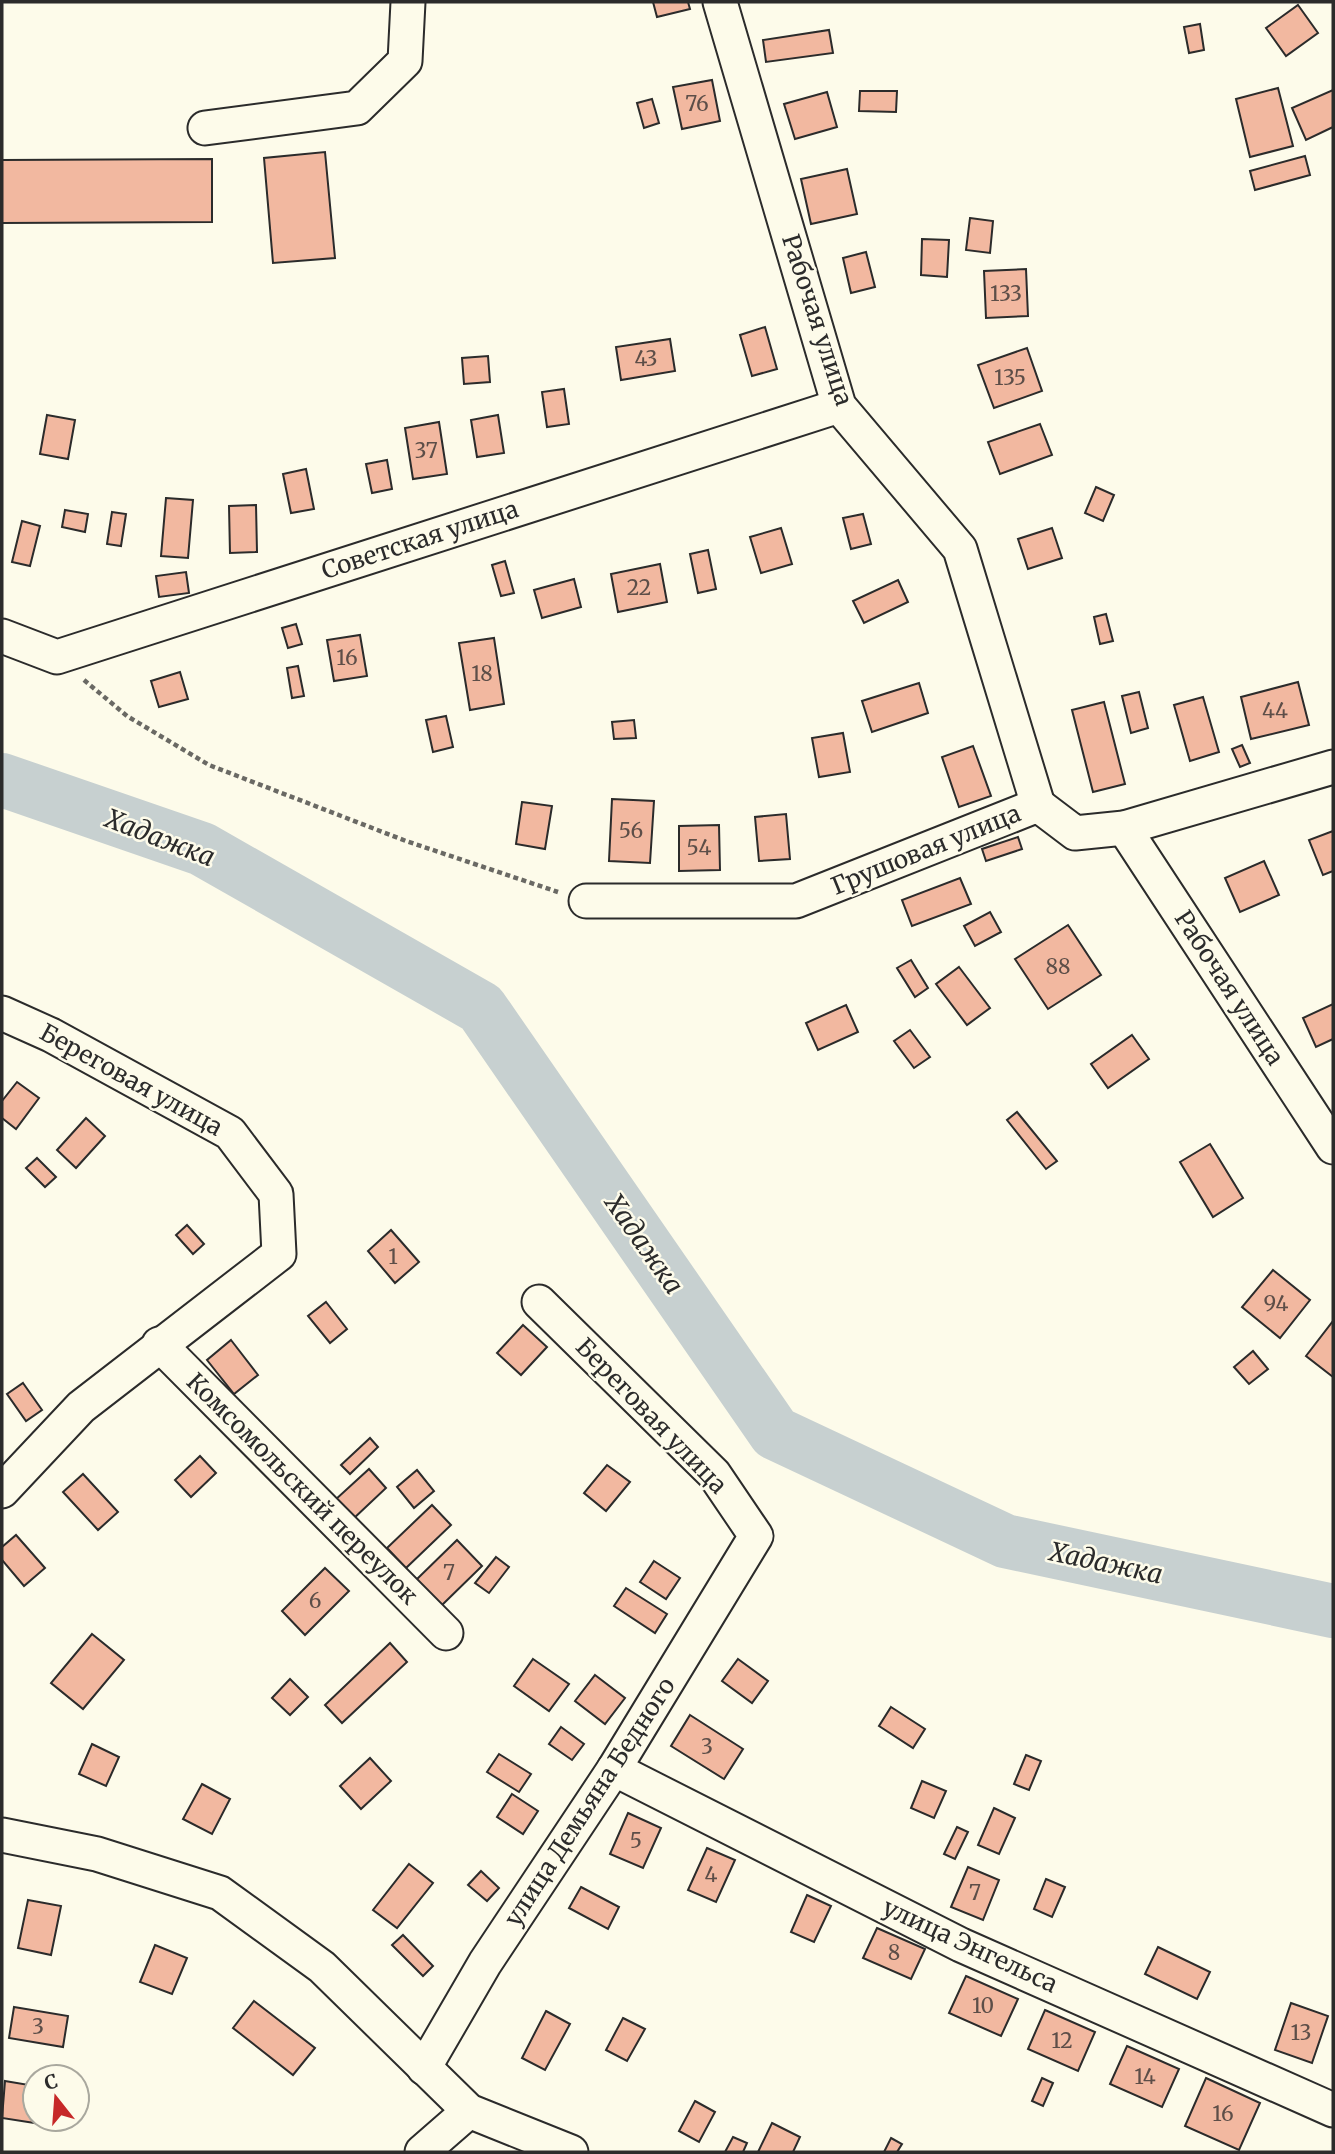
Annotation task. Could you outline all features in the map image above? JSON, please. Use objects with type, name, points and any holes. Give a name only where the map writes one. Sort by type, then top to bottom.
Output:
[{"type":"street","points":[[205,128],[357,108],[405,61],[408,2]]},
{"type":"street","name":"Рабочая улица","points":[[720,2],[839,406],[960,549],[1038,805]]},
{"type":"street","name":"Советская улица","points":[[57,657],[839,406]]},
{"type":"street","points":[[2,636],[57,657]]},
{"type":"street","name":"Грушовая улица","points":[[586,901],[796,901],[1038,805],[1075,833],[1124,828],[1333,767]]},
{"type":"street","name":"Рабочая улица","points":[[1124,828],[1333,1147]]},
{"type":"street","name":"Береговая улица","points":[[2,1013],[51,1035],[230,1133],[276,1194],[279,1254],[159,1344]]},
{"type":"street","name":"Береговая улица","points":[[539,1302],[714,1474],[756,1536]]},
{"type":"street","points":[[2,1491],[81,1407],[159,1344]]},
{"type":"street","name":"Комсомольский переулок","points":[[159,1344],[446,1633]]},
{"type":"street","name":"улица Демьяна Бедного","points":[[424,2068],[485,1963],[614,1769],[756,1536]]},
{"type":"street","name":"улица Энгельса","points":[[614,1769],[961,1945],[1333,2110]]},
{"type":"street","points":[[3,1842],[97,1854],[220,1893],[321,1967],[468,2111],[571,2152]]},
{"type":"street","points":[[422,2152],[468,2111]]},
{"type":"path","points":[[57,657],[127,716],[209,765],[406,841],[586,901]]},
{"type":"building","points":[[653,2],[688,2],[690,9],[657,17]]},
{"type":"building","points":[[1298,5],[1318,33],[1286,56],[1266,28]]},
{"type":"building","points":[[1200,24],[1204,50],[1189,53],[1184,27]]},
{"type":"building","points":[[829,30],[833,53],[766,62],[763,40]]},
{"type":"building","points":[[712,80],[720,121],[682,129],[673,87]]},
{"type":"building","points":[[1278,88],[1293,146],[1250,157],[1236,99]]},
{"type":"building","points":[[1333,90],[1333,127],[1306,140],[1292,108]]},
{"type":"building","points":[[860,91],[897,91],[896,112],[859,111]]},
{"type":"building","points":[[827,92],[837,127],[795,139],[784,104]]},
{"type":"building","points":[[652,99],[659,123],[644,128],[637,103]]},
{"type":"building","points":[[325,152],[335,258],[273,263],[264,158]]},
{"type":"building","points":[[1305,156],[1310,175],[1255,190],[1250,171]]},
{"type":"building","points":[[212,159],[212,222],[2,223],[2,160]]},
{"type":"building","points":[[847,169],[857,214],[811,224],[801,179]]},
{"type":"building","points":[[970,218],[993,221],[990,253],[966,250]]},
{"type":"building","points":[[922,239],[949,240],[947,277],[921,275]]},
{"type":"building","points":[[866,252],[875,287],[851,293],[843,258]]},
{"type":"building","points":[[1026,269],[1028,316],[986,318],[984,271]]},
{"type":"building","points":[[765,327],[777,369],[752,376],[740,335]]},
{"type":"building","points":[[670,339],[675,371],[621,380],[616,347]]},
{"type":"building","points":[[1027,348],[1042,391],[994,408],[978,365]]},
{"type":"building","points":[[488,356],[490,382],[464,384],[462,358]]},
{"type":"building","points":[[564,389],[569,424],[547,427],[542,392]]},
{"type":"building","points":[[47,415],[75,420],[68,459],[40,454]]},
{"type":"building","points":[[498,415],[504,453],[477,457],[471,420]]},
{"type":"building","points":[[439,422],[447,474],[413,479],[405,428]]},
{"type":"building","points":[[1040,424],[1052,455],[1000,474],[988,442]]},
{"type":"building","points":[[387,460],[392,489],[372,493],[366,464]]},
{"type":"building","points":[[306,469],[314,509],[291,513],[283,474]]},
{"type":"building","points":[[1096,487],[1114,495],[1103,521],[1085,513]]},
{"type":"building","points":[[166,498],[193,500],[188,558],[161,556]]},
{"type":"building","points":[[256,505],[257,552],[230,553],[229,506]]},
{"type":"building","points":[[65,510],[88,514],[85,532],[62,527]]},
{"type":"building","points":[[112,512],[126,514],[121,546],[107,544]]},
{"type":"building","points":[[863,514],[871,544],[851,549],[843,518]]},
{"type":"building","points":[[22,521],[40,526],[30,566],[12,562]]},
{"type":"building","points":[[781,528],[792,564],[761,573],[750,537]]},
{"type":"building","points":[[1052,528],[1062,558],[1028,569],[1018,539]]},
{"type":"building","points":[[708,550],[716,589],[698,593],[690,554]]},
{"type":"building","points":[[505,561],[514,593],[501,596],[492,565]]},
{"type":"building","points":[[660,564],[667,602],[618,612],[611,574]]},
{"type":"building","points":[[186,572],[189,593],[159,597],[156,576]]},
{"type":"building","points":[[574,579],[581,607],[542,618],[534,590]]},
{"type":"building","points":[[898,580],[908,602],[864,623],[853,601]]},
{"type":"building","points":[[1106,614],[1113,641],[1100,644],[1094,617]]},
{"type":"building","points":[[296,624],[302,644],[288,648],[282,628]]},
{"type":"building","points":[[360,635],[367,676],[334,681],[327,640]]},
{"type":"building","points":[[494,638],[504,704],[470,710],[459,643]]},
{"type":"building","points":[[298,666],[304,696],[292,698],[287,668]]},
{"type":"building","points":[[180,672],[188,699],[159,707],[151,681]]},
{"type":"building","points":[[1298,682],[1309,725],[1251,739],[1241,697]]},
{"type":"building","points":[[919,683],[928,713],[872,732],[862,701]]},
{"type":"building","points":[[1139,692],[1148,728],[1131,733],[1122,696]]},
{"type":"building","points":[[1203,697],[1219,752],[1190,761],[1174,705]]},
{"type":"building","points":[[1104,702],[1125,784],[1093,792],[1072,710]]},
{"type":"building","points":[[446,716],[453,747],[433,752],[426,720]]},
{"type":"building","points":[[634,720],[636,738],[614,739],[612,722]]},
{"type":"building","points":[[843,733],[850,772],[819,777],[812,738]]},
{"type":"building","points":[[1242,745],[1250,763],[1240,767],[1232,749]]},
{"type":"building","points":[[973,746],[991,796],[959,807],[942,757]]},
{"type":"building","points":[[612,799],[654,801],[650,863],[609,861]]},
{"type":"building","points":[[522,802],[552,806],[545,849],[516,844]]},
{"type":"building","points":[[786,814],[790,859],[759,861],[755,817]]},
{"type":"building","points":[[719,825],[720,870],[679,871],[679,826]]},
{"type":"building","points":[[1333,831],[1333,871],[1323,875],[1309,840]]},
{"type":"building","points":[[1018,837],[1022,849],[986,861],[982,849]]},
{"type":"building","points":[[1264,861],[1279,895],[1240,912],[1225,878]]},
{"type":"building","points":[[960,878],[971,904],[912,926],[902,900]]},
{"type":"building","points":[[990,912],[1001,932],[975,946],[964,926]]},
{"type":"building","points":[[1068,925],[1101,975],[1048,1009],[1015,959]]},
{"type":"building","points":[[911,960],[928,988],[915,997],[897,968]]},
{"type":"building","points":[[959,967],[990,1008],[967,1025],[936,984]]},
{"type":"building","points":[[1333,1004],[1333,1039],[1316,1047],[1303,1018]]},
{"type":"building","points":[[846,1005],[858,1032],[818,1050],[806,1023]]},
{"type":"building","points":[[910,1030],[930,1057],[914,1068],[894,1041]]},
{"type":"building","points":[[1132,1035],[1149,1059],[1108,1088],[1091,1064]]},
{"type":"building","points":[[17,1082],[39,1098],[16,1129],[2,1118],[2,1101]]},
{"type":"building","points":[[1017,1112],[1057,1161],[1046,1169],[1007,1120]]},
{"type":"building","points":[[86,1118],[105,1136],[76,1168],[57,1150]]},
{"type":"building","points":[[1210,1144],[1243,1198],[1213,1217],[1180,1162]]},
{"type":"building","points":[[37,1158],[56,1177],[45,1187],[26,1168]]},
{"type":"building","points":[[187,1225],[204,1244],[193,1254],[176,1235]]},
{"type":"building","points":[[391,1230],[419,1262],[395,1283],[368,1251]]},
{"type":"building","points":[[1273,1270],[1310,1300],[1280,1338],[1242,1307]]},
{"type":"building","points":[[326,1302],[347,1329],[330,1343],[308,1316]]},
{"type":"building","points":[[1333,1321],[1333,1377],[1306,1356]]},
{"type":"building","points":[[523,1325],[547,1347],[521,1375],[497,1353]]},
{"type":"building","points":[[231,1340],[258,1375],[234,1394],[207,1360]]},
{"type":"building","points":[[1253,1351],[1268,1369],[1249,1384],[1234,1367]]},
{"type":"building","points":[[23,1383],[42,1410],[26,1421],[7,1394]]},
{"type":"building","points":[[370,1438],[378,1447],[350,1474],[341,1465]]},
{"type":"building","points":[[200,1456],[216,1473],[191,1497],[175,1480]]},
{"type":"building","points":[[607,1465],[630,1482],[606,1511],[584,1493]]},
{"type":"building","points":[[369,1469],[386,1488],[352,1520],[335,1500]]},
{"type":"building","points":[[417,1470],[434,1491],[414,1508],[397,1487]]},
{"type":"building","points":[[83,1474],[118,1512],[98,1530],[63,1492]]},
{"type":"building","points":[[432,1505],[451,1525],[406,1568],[387,1548]]},
{"type":"building","points":[[16,1535],[45,1568],[24,1586],[2,1560],[2,1547]]},
{"type":"building","points":[[457,1540],[482,1566],[441,1606],[416,1580]]},
{"type":"building","points":[[496,1557],[509,1567],[489,1593],[475,1583]]},
{"type":"building","points":[[654,1561],[680,1578],[666,1599],[640,1582]]},
{"type":"building","points":[[325,1568],[349,1591],[305,1635],[282,1611]]},
{"type":"building","points":[[626,1588],[667,1614],[655,1633],[614,1606]]},
{"type":"building","points":[[92,1634],[124,1660],[83,1709],[51,1683]]},
{"type":"building","points":[[390,1643],[407,1662],[342,1723],[325,1705]]},
{"type":"building","points":[[533,1659],[569,1684],[549,1711],[514,1686]]},
{"type":"building","points":[[738,1659],[768,1681],[752,1703],[722,1681]]},
{"type":"building","points":[[595,1675],[625,1698],[605,1724],[575,1701]]},
{"type":"building","points":[[290,1679],[308,1697],[290,1715],[272,1698]]},
{"type":"building","points":[[891,1707],[925,1729],[913,1748],[879,1726]]},
{"type":"building","points":[[690,1715],[743,1749],[724,1779],[671,1746]]},
{"type":"building","points":[[561,1727],[584,1744],[572,1760],[549,1744]]},
{"type":"building","points":[[92,1744],[119,1757],[106,1786],[79,1774]]},
{"type":"building","points":[[499,1754],[531,1774],[519,1792],[487,1772]]},
{"type":"building","points":[[1026,1755],[1041,1761],[1029,1790],[1014,1784]]},
{"type":"building","points":[[370,1758],[391,1781],[361,1809],[340,1786]]},
{"type":"building","points":[[922,1781],[946,1791],[934,1818],[911,1808]]},
{"type":"building","points":[[202,1784],[230,1799],[212,1834],[183,1819]]},
{"type":"building","points":[[512,1794],[538,1811],[523,1834],[497,1817]]},
{"type":"building","points":[[994,1808],[1015,1818],[999,1854],[978,1845]]},
{"type":"building","points":[[628,1813],[661,1828],[643,1868],[610,1854]]},
{"type":"building","points":[[957,1827],[968,1832],[955,1859],[944,1854]]},
{"type":"building","points":[[707,1848],[735,1860],[716,1902],[688,1890]]},
{"type":"building","points":[[409,1864],[433,1883],[397,1928],[373,1910]]},
{"type":"building","points":[[968,1867],[999,1880],[983,1920],[951,1907]]},
{"type":"building","points":[[481,1871],[499,1888],[487,1901],[468,1885]]},
{"type":"building","points":[[1046,1879],[1065,1887],[1052,1917],[1034,1909]]},
{"type":"building","points":[[581,1887],[619,1907],[608,1929],[569,1908]]},
{"type":"building","points":[[807,1895],[831,1906],[814,1942],[791,1932]]},
{"type":"building","points":[[28,1900],[61,1906],[51,1955],[18,1948]]},
{"type":"building","points":[[877,1928],[925,1949],[911,1979],[863,1958]]},
{"type":"building","points":[[403,1935],[433,1966],[423,1976],[392,1945]]},
{"type":"building","points":[[155,1945],[187,1958],[172,1994],[140,1982]]},
{"type":"building","points":[[1158,1947],[1210,1972],[1197,1999],[1145,1974]]},
{"type":"building","points":[[966,1976],[1018,1999],[1001,2036],[949,2013]]},
{"type":"building","points":[[254,2001],[315,2048],[293,2075],[233,2028]]},
{"type":"building","points":[[1291,2003],[1328,2016],[1312,2063],[1275,2050]]},
{"type":"building","points":[[14,2007],[68,2016],[63,2047],[9,2038]]},
{"type":"building","points":[[1045,2010],[1095,2032],[1078,2071],[1028,2049]]},
{"type":"building","points":[[546,2011],[570,2024],[545,2070],[522,2058]]},
{"type":"building","points":[[623,2018],[645,2029],[627,2061],[606,2050]]},
{"type":"building","points":[[1127,2046],[1179,2069],[1162,2107],[1110,2084]]},
{"type":"building","points":[[1042,2078],[1053,2083],[1043,2106],[1032,2101]]},
{"type":"building","points":[[1206,2078],[1260,2103],[1239,2150],[1185,2126]]},
{"type":"building","points":[[5,2081],[21,2084],[21,2121],[2,2118]]},
{"type":"building","points":[[695,2101],[715,2112],[699,2142],[679,2131]]},
{"type":"building","points":[[772,2123],[800,2137],[793,2152],[758,2152]]},
{"type":"building","points":[[733,2137],[747,2143],[743,2152],[725,2152]]},
{"type":"building","points":[[891,2138],[902,2144],[897,2152],[884,2152]]},
{"type":"waterway","name":"Хадажка","points":[[2,780],[202,849],[481,1008],[775,1433],[1005,1541],[1333,1611]]}]
